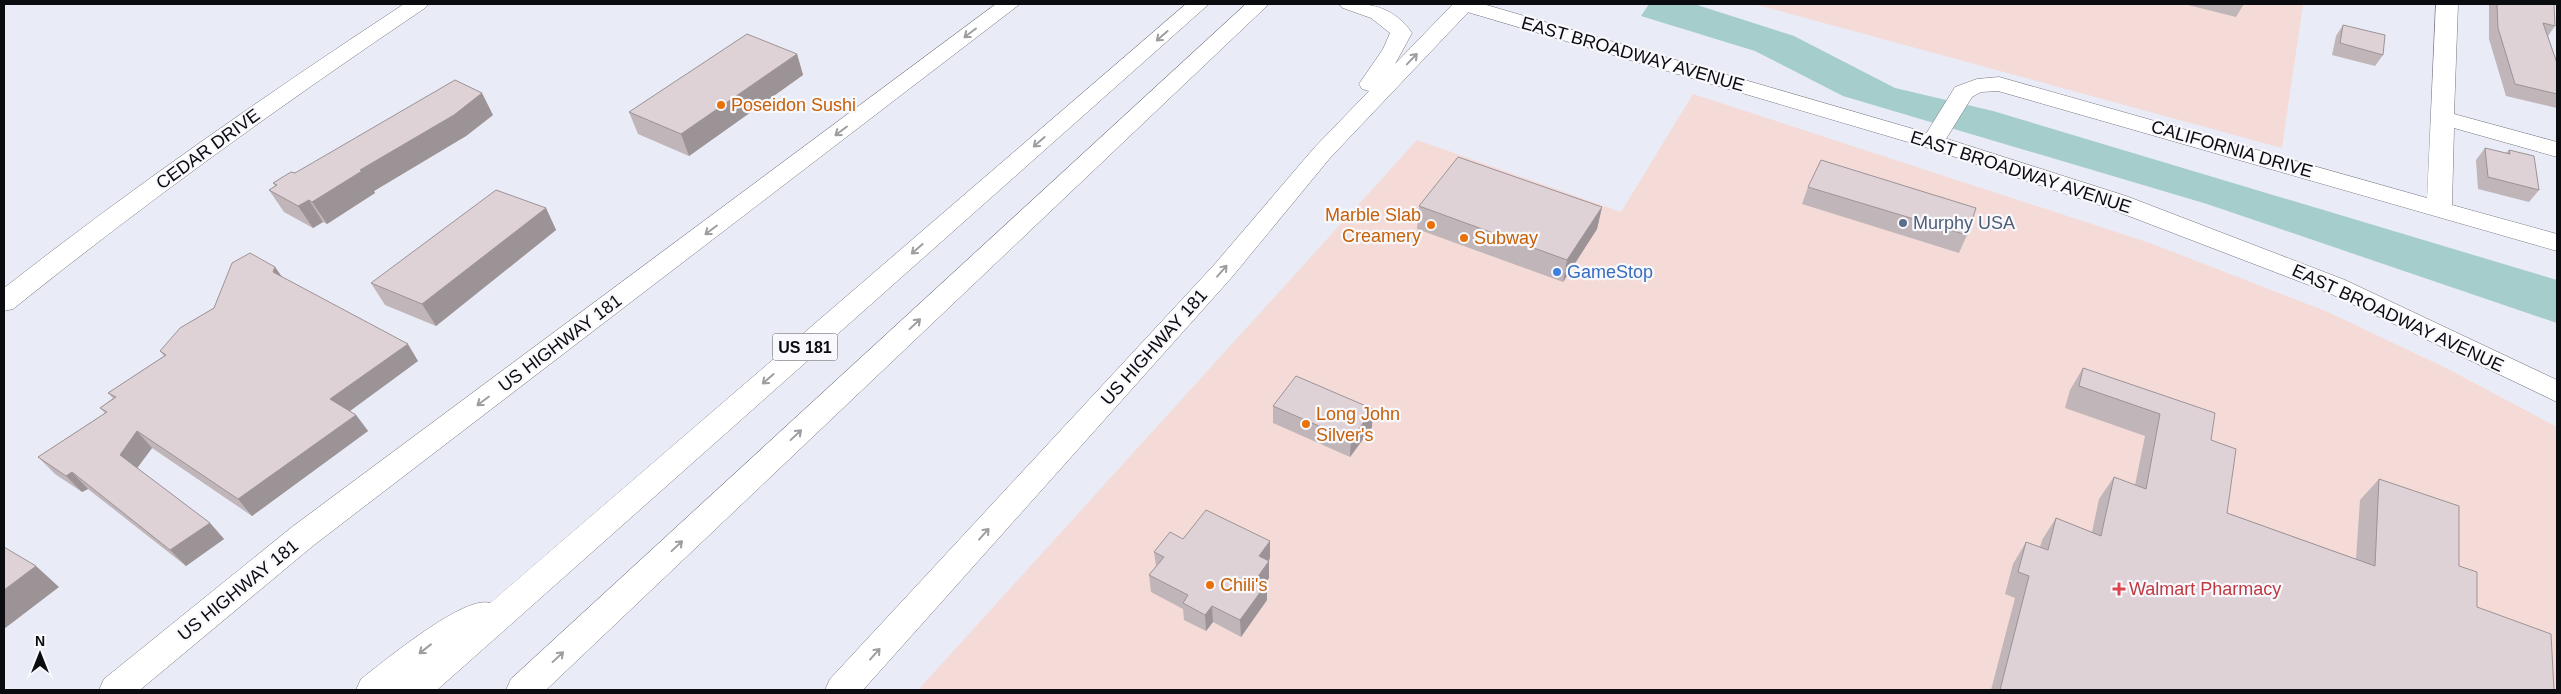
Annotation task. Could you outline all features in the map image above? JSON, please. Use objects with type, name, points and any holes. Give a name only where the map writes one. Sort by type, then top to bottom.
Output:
[{"type":"main road","name":"CEDAR DRIVE","points":[[4,302],[68,251],[282,94],[418,4]]},
{"type":"main road","name":"US HIGHWAY 181","points":[[116,690],[303,536],[1009,4]]},
{"type":"main road","name":"US 181","points":[[413,690],[1198,4]]},
{"type":"main road","points":[[1322,153],[1394,49],[1401,33],[1390,19],[1377,12],[1350,4]]},
{"type":"main road","name":"US HIGHWAY 181","points":[[842,690],[1223,271],[1322,153],[1463,4]]},
{"type":"main road","name":"EAST BROADWAY AVENUE","points":[[1463,4],[1937,135],[2336,286],[2557,392]]},
{"type":"main road","points":[[2439,208],[2447,4]]},
{"type":"main road","points":[[523,690],[1257,5]]},
{"type":"main road","name":"CALIFORNIA DRIVE","points":[[1937,135],[1963,92],[1968,88],[1987,84],[2013,87],[2557,243]]},
{"type":"main road","points":[[2444,118],[2557,150]]},
{"type":"main road","points":[[373,690],[438,639],[528,589]]},
{"type":"shaded area","points":[[1649,4],[1694,4],[1794,36],[1895,88],[1993,111],[2557,280],[2557,323],[2207,204],[1843,96],[1755,51],[1641,16]]},
{"type":"shaded area","points":[[1754,4],[2303,4],[2282,148]]},
{"type":"shaded area","points":[[1693,94],[2150,243],[2328,312],[2450,370],[2557,427],[2557,690],[918,690],[1417,140],[1621,212]]},
{"type":"building","points":[[2497,4],[2554,4],[2555,26],[2543,23],[2557,63],[2557,94],[2515,84],[2498,28]]},
{"type":"building","points":[[2343,25],[2385,35],[2383,55],[2340,43]]},
{"type":"building","points":[[747,34],[797,54],[681,134],[629,112]]},
{"type":"building","points":[[455,80],[482,93],[454,115],[360,170],[362,171],[312,202],[309,200],[298,206],[269,190],[277,185],[273,183],[291,172],[295,173]]},
{"type":"building","points":[[2485,148],[2510,154],[2509,150],[2534,156],[2539,190],[2488,177]]},
{"type":"building","points":[[1458,157],[1602,207],[1567,260],[1419,206]]},
{"type":"building","points":[[1821,160],[1976,208],[1967,235],[1808,187]]},
{"type":"building","points":[[496,190],[546,208],[422,304],[371,283]]},
{"type":"building","points":[[250,253],[275,267],[273,272],[408,344],[330,399],[356,415],[238,499],[137,431],[120,455],[210,523],[170,550],[72,472],[66,476],[38,457],[107,412],[100,408],[116,397],[108,393],[166,355],[160,351],[180,328],[214,308],[232,263]]},
{"type":"building","points":[[2083,368],[2215,413],[2211,440],[2236,449],[2227,513],[2375,566],[2379,479],[2459,506],[2459,566],[2477,572],[2477,607],[2551,634],[2554,690],[2000,690],[2029,576],[2018,572],[2026,542],[2048,550],[2056,518],[2101,536],[2114,477],[2146,489],[2160,414],[2079,386]]},
{"type":"building","points":[[1296,376],[1373,409],[1351,440],[1273,406]]},
{"type":"building","name":"Chili's","points":[[1206,510],[1270,541],[1259,556],[1269,561],[1257,578],[1267,583],[1240,620],[1212,606],[1205,615],[1183,603],[1188,595],[1149,575],[1164,557],[1154,552],[1170,532],[1183,539]]},
{"type":"building","points":[[4,547],[36,566],[4,590]]},
{"type":"place","name":"Poseidon Sushi","points":[[721,105]]},
{"type":"place","name":"Murphy USA","points":[[1903,223]]},
{"type":"place","name":"Marble Slab Creamery","points":[[1431,225]]},
{"type":"place","name":"Subway","points":[[1464,238]]},
{"type":"place","name":"GameStop","points":[[1557,272]]},
{"type":"place","name":"Long John Silver's","points":[[1306,424]]},
{"type":"place","name":"Chili's","points":[[1210,585]]},
{"type":"place","name":"Walmart Pharmacy","points":[[2119,589]]}]
